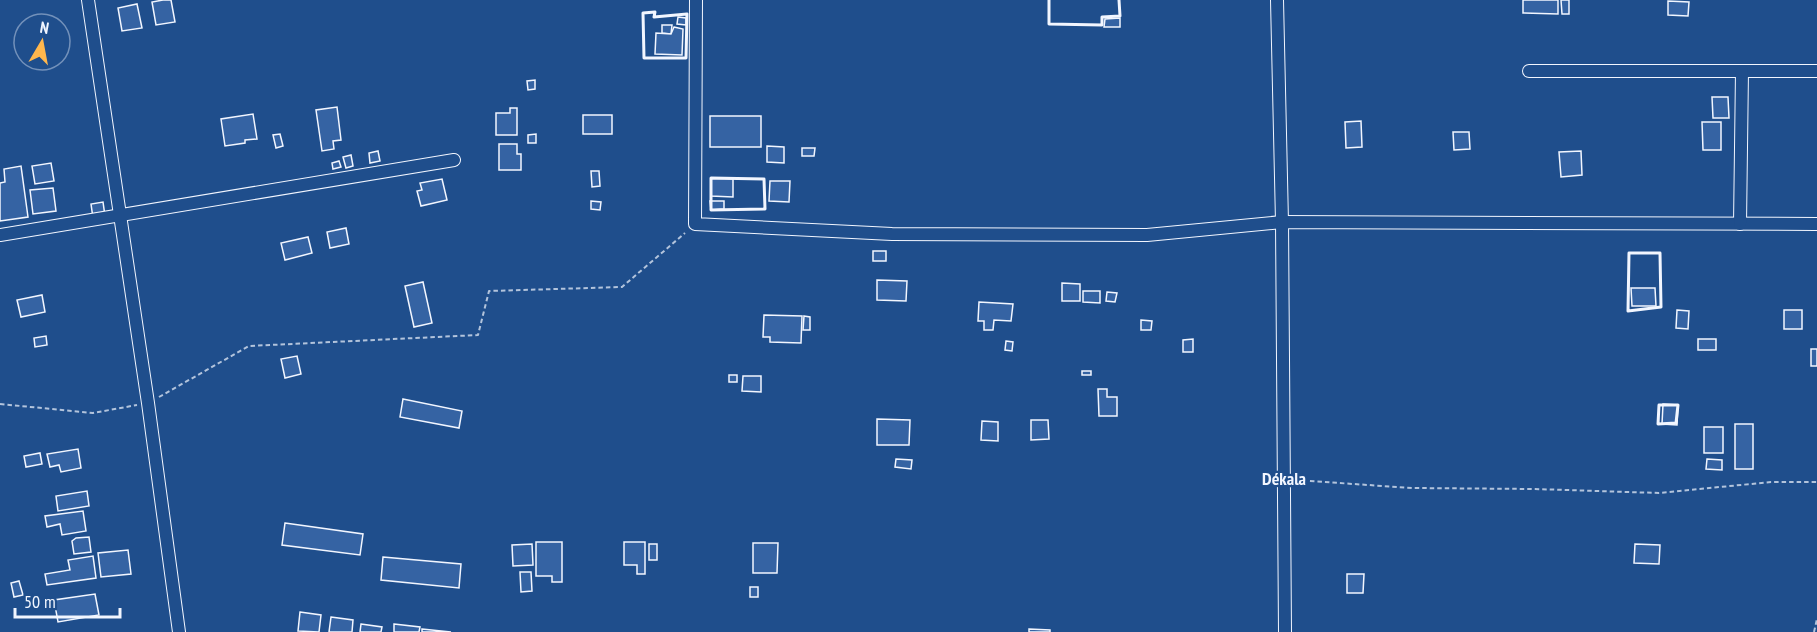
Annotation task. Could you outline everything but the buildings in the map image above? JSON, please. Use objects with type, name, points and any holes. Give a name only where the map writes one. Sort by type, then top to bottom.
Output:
[{"type":"street","points":[[88,0],[148,403],[179,632]]},
{"type":"street","points":[[696,0],[695,224],[892,234],[1147,235],[1282,222],[1817,224]]},
{"type":"street","points":[[1277,0],[1282,222],[1285,632]]},
{"type":"street","points":[[1529,71],[1817,71]]},
{"type":"street","points":[[1740,224],[1742,71]]},
{"type":"street","points":[[0,236],[454,160]]},
{"type":"path","points":[[0,404],[93,413],[148,403],[249,346],[478,335],[489,291],[622,287],[695,224]]},
{"type":"path","points":[[1284,479],[1412,488],[1659,493],[1771,482],[1817,482]]},
{"type":"path","points":[[1814,632],[1817,619]]},
{"type":"wall","points":[[1049,0],[1049,24],[1102,25],[1102,17],[1120,16],[1119,0]]},
{"type":"wall","points":[[655,12],[654,17],[687,14],[686,58],[644,58],[643,13],[655,12]]},
{"type":"wall","points":[[711,178],[764,179],[765,209],[711,210],[711,178]]},
{"type":"wall","points":[[1629,253],[1660,253],[1661,307],[1628,311],[1629,253]]},
{"type":"wall","points":[[1659,405],[1678,405],[1676,423],[1658,424],[1659,405]]},
{"type":"district","name":"Dékala","points":[[1284,479]]}]
